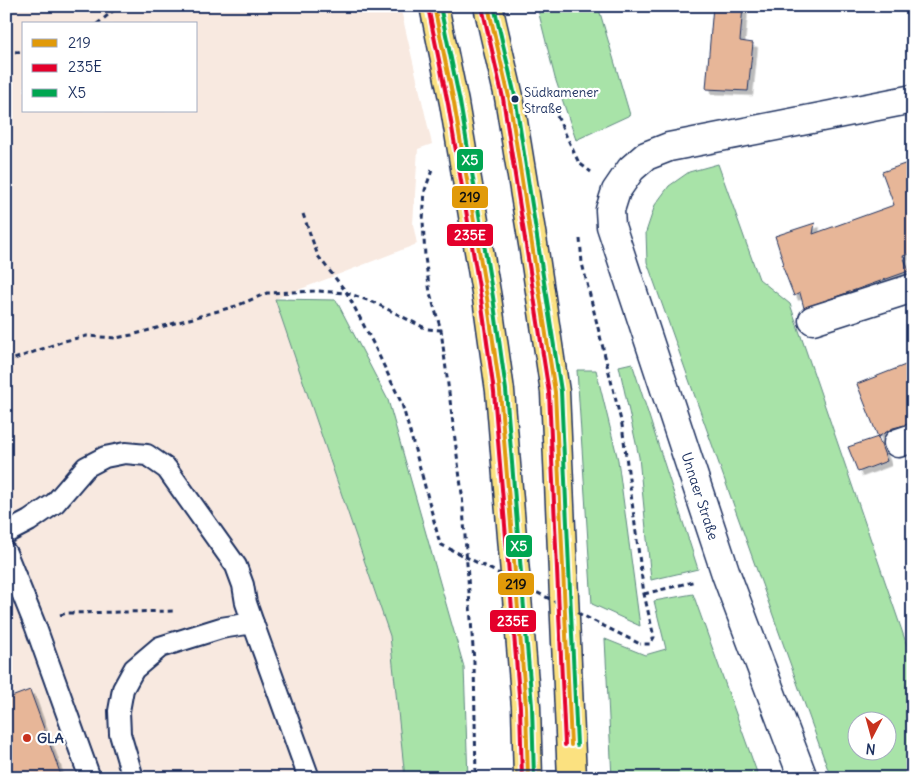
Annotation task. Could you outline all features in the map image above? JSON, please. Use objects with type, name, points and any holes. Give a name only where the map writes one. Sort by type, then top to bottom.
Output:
[{"type":"main road","points":[[434,6],[456,112],[487,298],[500,391],[526,707],[528,778]]},
{"type":"main road","points":[[488,6],[509,98],[555,392],[572,778]]},
{"type":"street","points":[[613,200],[631,169],[646,156],[669,147],[913,99]]},
{"type":"street","name":"Unnaer Straße","points":[[613,200],[611,226],[726,574],[803,778]]},
{"type":"street","points":[[813,320],[913,288]]},
{"type":"lane","points":[[6,533],[29,522],[55,503],[86,467],[105,456],[125,453],[146,455],[167,470],[236,566],[253,624],[309,778]]},
{"type":"lane","points":[[6,553],[35,625],[90,778]]},
{"type":"lane","points":[[133,778],[120,734],[119,710],[123,689],[134,669],[160,647],[196,634],[221,628],[253,624]]},
{"type":"path","points":[[99,22],[119,6]]},
{"type":"path","points":[[6,51],[22,51]]},
{"type":"path","points":[[557,116],[579,163],[613,200]]},
{"type":"path","points":[[434,163],[425,190],[423,220],[425,257],[430,293],[441,330],[462,494],[474,662],[476,778]]},
{"type":"path","points":[[303,214],[318,256],[347,293],[402,404],[440,544],[640,644],[650,644],[654,637],[644,594],[622,425],[582,263],[580,238]]},
{"type":"path","points":[[6,362],[64,341],[87,336],[116,338],[132,335],[236,306],[267,293],[318,291],[347,293],[372,302],[427,329],[441,330]]},
{"type":"path","points":[[644,594],[726,574]]},
{"type":"path","points":[[35,625],[67,613],[180,611]]},
{"type":"shaded area","points":[[6,6],[400,6],[432,144],[418,149],[413,224],[417,244],[275,299],[390,636],[405,778],[6,778]]},
{"type":"green space","points":[[537,6],[598,6],[630,115],[576,140],[555,78]]},
{"type":"green space","points":[[718,164],[759,279],[790,304],[913,663],[913,778],[831,778],[647,262],[646,232],[655,205],[669,186],[689,172]]},
{"type":"green space","points":[[275,299],[336,300],[388,400],[464,667],[468,778],[405,778],[390,636]]},
{"type":"green space","points":[[632,363],[698,569],[651,580],[639,457],[619,366]]},
{"type":"green space","points":[[577,370],[596,370],[618,460],[640,626],[592,604]]},
{"type":"green space","points":[[693,594],[759,778],[612,778],[605,639],[645,655],[666,649],[654,601]]},
{"type":"building","points":[[713,6],[743,6],[740,41],[753,43],[748,91],[706,89]]},
{"type":"building","points":[[913,161],[913,253],[903,256],[909,271],[804,308],[800,293],[794,296],[782,265],[784,264],[775,236],[815,223],[813,234],[894,205],[882,172]]},
{"type":"building","points":[[913,362],[913,423],[893,428],[878,437],[857,384]]},
{"type":"building","points":[[878,437],[887,461],[858,472],[848,447]]},
{"type":"building","name":"GLA","points":[[30,690],[62,778],[6,778],[6,699]]},
{"type":"transit line","name":"219","points":[[434,6],[454,103],[487,298],[500,391],[526,707],[528,778]]},
{"type":"transit line","name":"X5","points":[[440,6],[460,102],[493,297],[506,390],[532,706],[534,778]]},
{"type":"transit line","name":"219","points":[[488,6],[509,97],[555,392],[571,745]]},
{"type":"transit line","name":"X5","points":[[494,6],[515,96],[561,391],[577,745]]},
{"type":"transit line","name":"235E","points":[[428,7],[448,104],[481,299],[494,392],[520,707],[522,778]]},
{"type":"transit line","name":"235E","points":[[482,7],[503,98],[549,393],[565,745]]},
{"type":"place","name":"Südkamener Straße","points":[[515,99]]},
{"type":"place","name":"GLA","points":[[27,738]]}]
